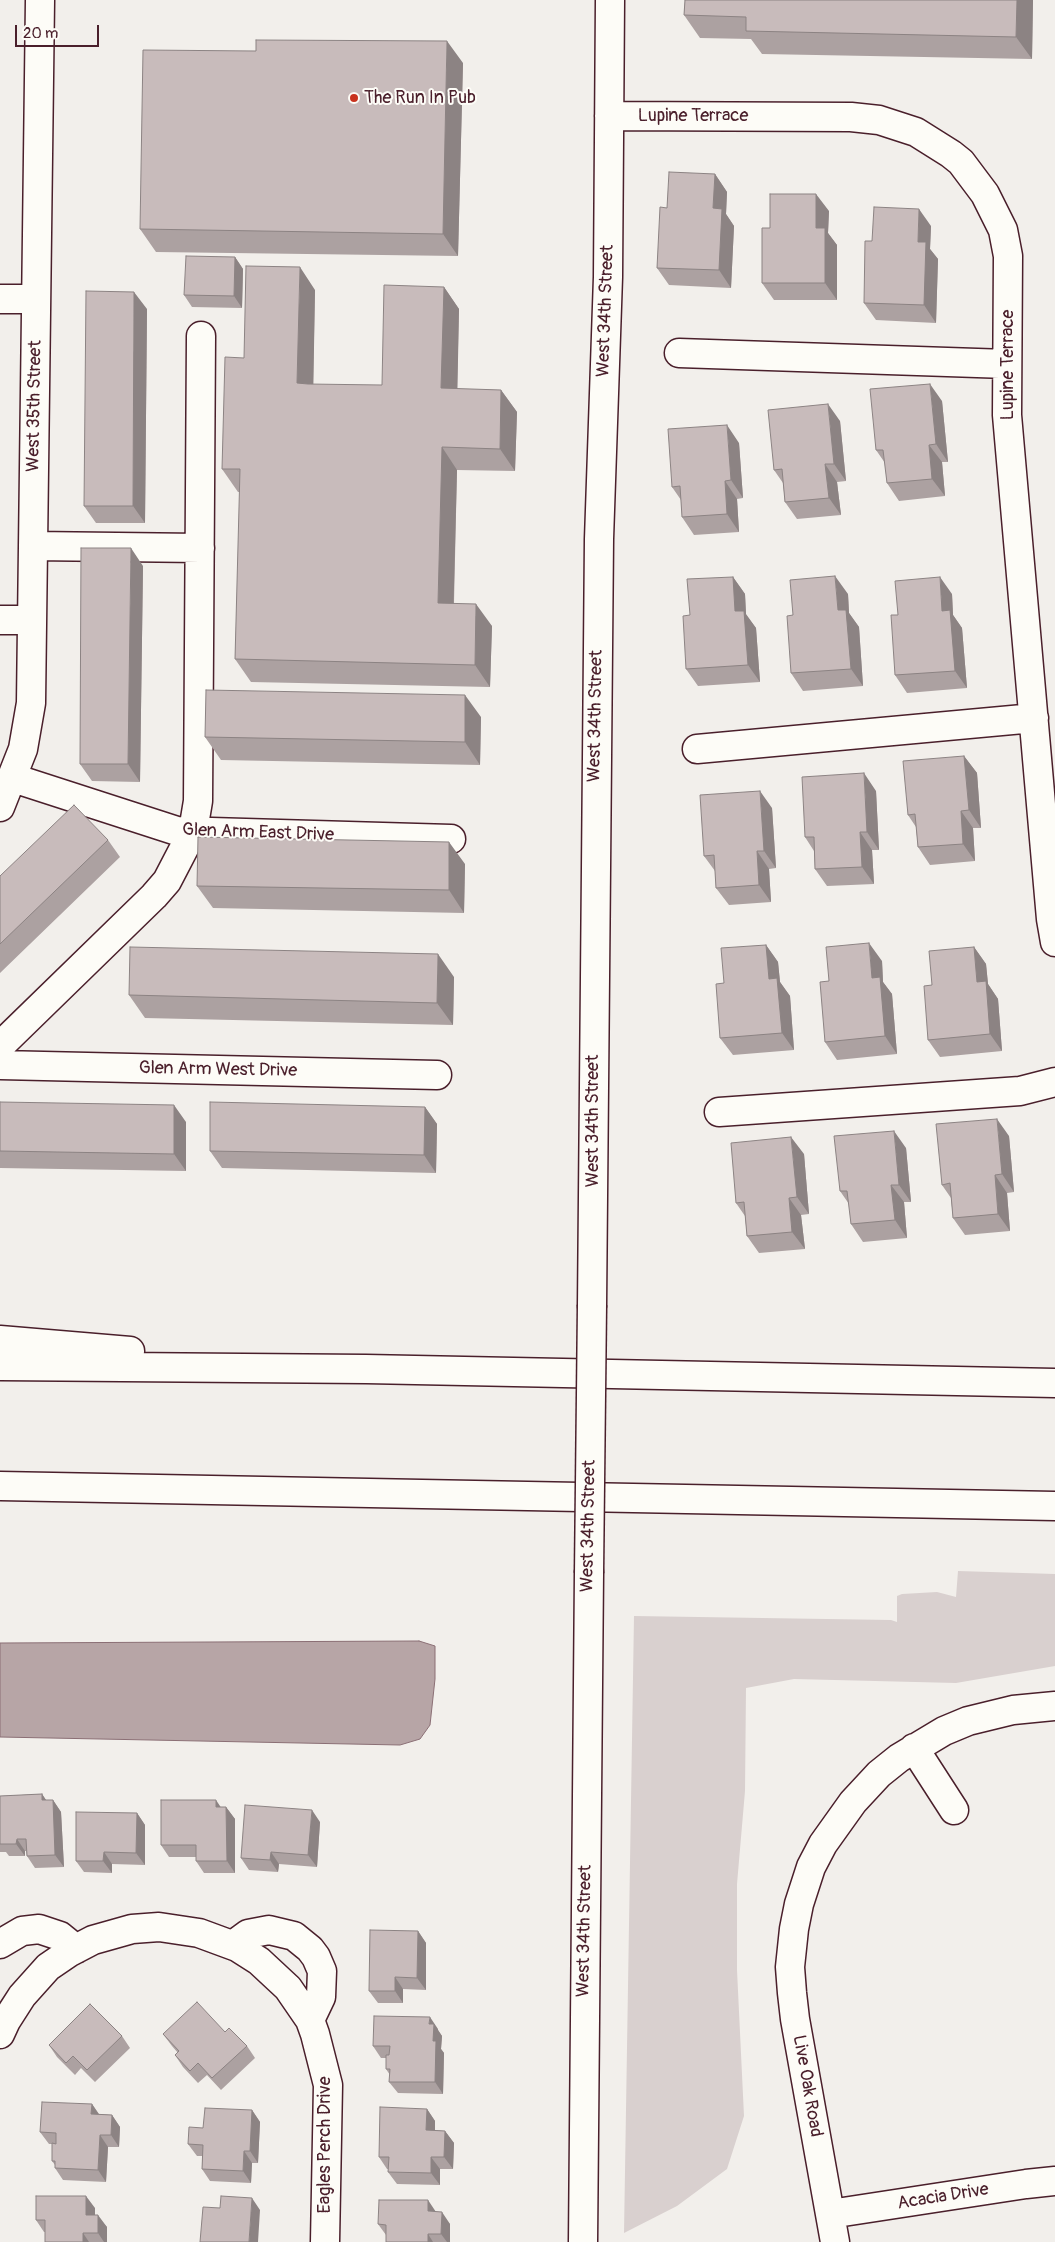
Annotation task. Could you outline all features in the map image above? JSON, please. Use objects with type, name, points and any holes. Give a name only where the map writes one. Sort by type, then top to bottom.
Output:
[{"type":"main road","name":"West 35th Street","points":[[0,807],[23,749],[30,714],[40,0]]},
{"type":"main road","name":"West 34th Street","points":[[583,2242],[598,588],[608,277],[610,0]]},
{"type":"main road","name":"Lupine Terrace","points":[[609,116],[866,118],[904,127],[928,139],[951,154],[969,172],[985,194],[1002,230],[1009,273],[1007,414],[1050,919],[1055,942]]},
{"type":"main road","points":[[0,299],[36,299]]},
{"type":"main road","points":[[0,1046],[154,896],[167,881],[193,832],[198,801],[201,336]]},
{"type":"main road","points":[[678,353],[1007,364]]},
{"type":"main road","points":[[33,546],[200,548]]},
{"type":"main road","points":[[0,620],[32,620]]},
{"type":"main road","points":[[698,750],[1034,718]]},
{"type":"main road","name":"Glen Arm East Drive","points":[[13,778],[177,831],[451,839]]},
{"type":"main road","name":"Glen Arm West Drive","points":[[0,1065],[437,1075]]},
{"type":"main road","points":[[720,1112],[1020,1091],[1055,1082]]},
{"type":"main road","points":[[0,1340],[366,1370]]},
{"type":"main road","points":[[0,1366],[366,1370],[1055,1383]]},
{"type":"main road","points":[[0,1486],[1055,1506]]},
{"type":"main road","name":"Live Oak Road","points":[[835,2242],[794,2018],[790,1967],[794,1929],[812,1867],[837,1822],[853,1802],[879,1774],[914,1748],[955,1726],[985,1716],[1013,1710],[1055,1706]]},
{"type":"main road","points":[[914,1748],[954,1810]]},
{"type":"main road","name":"Eagles Perch Drive","points":[[2,2023],[22,1996],[48,1967],[76,1949],[106,1935],[132,1929],[159,1927],[199,1933],[233,1945],[269,1970],[288,1988],[310,2020],[323,2059],[328,2085],[325,2242]]},
{"type":"main road","points":[[0,1944],[12,1935],[22,1931],[39,1929],[60,1936],[76,1949]]},
{"type":"main road","points":[[233,1945],[248,1934],[269,1930],[294,1936],[310,1949],[322,1971],[321,1997],[310,2020]]},
{"type":"main road","name":"Acacia Drive","points":[[830,2214],[1055,2181]]},
{"type":"shaded area","points":[[958,1571],[1055,1574],[1055,1666],[956,1683],[794,1679],[746,1688],[745,1791],[737,1884],[737,1970],[744,2116],[727,2169],[677,2206],[624,2233],[634,1616],[891,1620],[897,1622],[897,1596],[937,1592],[956,1597]]},
{"type":"shaded area","points":[[419,1641],[435,1646],[435,1679],[430,1725],[420,1739],[400,1745],[0,1737],[0,1643]]},
{"type":"building","points":[[685,0],[1017,0],[1016,37],[746,31],[746,17],[684,15]]},
{"type":"building","points":[[256,40],[447,41],[443,234],[140,229],[143,50],[256,51]]},
{"type":"building","points":[[669,172],[715,174],[713,208],[722,209],[719,270],[657,268],[660,207],[667,208]]},
{"type":"building","points":[[770,194],[816,194],[816,228],[825,228],[825,283],[762,283],[762,228],[770,228]]},
{"type":"building","points":[[874,207],[919,209],[918,242],[926,242],[924,305],[864,303],[865,241],[872,241]]},
{"type":"building","points":[[186,256],[235,257],[234,296],[184,295]]},
{"type":"building","points":[[246,266],[300,267],[297,383],[382,385],[384,285],[444,287],[441,388],[501,390],[500,449],[442,447],[438,603],[476,604],[475,665],[235,659],[240,469],[222,469],[225,357],[244,358]]},
{"type":"building","points":[[86,291],[134,292],[133,506],[84,506]]},
{"type":"building","points":[[930,384],[936,444],[929,445],[932,479],[887,483],[883,450],[876,450],[870,389]]},
{"type":"building","points":[[828,404],[834,464],[825,464],[829,498],[785,502],[782,469],[774,470],[768,410]]},
{"type":"building","points":[[727,425],[731,480],[725,481],[727,514],[682,517],[680,486],[672,487],[668,429]]},
{"type":"building","points":[[81,548],[131,548],[128,764],[80,764]]},
{"type":"building","points":[[835,576],[838,610],[846,610],[851,669],[791,673],[787,616],[793,615],[790,580]]},
{"type":"building","points":[[733,577],[735,611],[744,611],[748,665],[686,669],[683,616],[690,615],[687,579]]},
{"type":"building","points":[[940,577],[942,611],[950,610],[955,671],[895,675],[891,615],[898,615],[895,581]]},
{"type":"building","points":[[206,690],[465,695],[465,742],[205,737]]},
{"type":"building","points":[[964,756],[969,810],[961,811],[963,844],[918,847],[915,814],[908,815],[903,761]]},
{"type":"building","points":[[864,773],[867,832],[860,832],[862,867],[815,869],[814,837],[805,837],[802,777]]},
{"type":"building","points":[[760,791],[764,851],[757,851],[759,885],[716,888],[714,855],[704,856],[700,795]]},
{"type":"building","points":[[74,805],[108,840],[0,944],[0,876]]},
{"type":"building","points":[[198,837],[449,842],[449,890],[197,886]]},
{"type":"building","points":[[869,943],[872,978],[880,977],[885,1036],[825,1042],[820,982],[829,981],[826,947]]},
{"type":"building","points":[[766,945],[769,979],[777,978],[782,1033],[720,1038],[716,984],[724,983],[721,948]]},
{"type":"building","points":[[130,947],[438,954],[437,1003],[129,995]]},
{"type":"building","points":[[974,947],[977,982],[986,981],[990,1034],[928,1040],[924,986],[932,985],[929,951]]},
{"type":"building","points":[[0,1102],[174,1105],[174,1154],[0,1151]]},
{"type":"building","points":[[210,1102],[425,1107],[424,1155],[210,1151]]},
{"type":"building","points":[[997,1119],[1002,1174],[995,1175],[998,1214],[953,1218],[950,1183],[942,1185],[936,1124]]},
{"type":"building","points":[[894,1131],[899,1185],[891,1185],[895,1220],[851,1224],[847,1191],[840,1191],[834,1136]]},
{"type":"building","points":[[791,1137],[797,1197],[789,1198],[792,1232],[747,1236],[744,1202],[736,1203],[731,1143]]},
{"type":"building","points":[[42,1794],[42,1800],[53,1800],[55,1855],[27,1856],[26,1839],[17,1839],[16,1844],[0,1844],[0,1796]]},
{"type":"building","points":[[161,1800],[216,1800],[216,1807],[226,1807],[227,1861],[196,1861],[196,1845],[161,1845]]},
{"type":"building","points":[[245,1805],[312,1810],[308,1855],[271,1852],[270,1860],[241,1858]]},
{"type":"building","points":[[76,1812],[137,1813],[136,1853],[104,1852],[103,1861],[76,1861]]},
{"type":"building","points":[[370,1930],[418,1931],[417,1978],[395,1977],[395,1991],[369,1991]]},
{"type":"building","points":[[197,2002],[225,2032],[229,2028],[247,2046],[212,2078],[198,2063],[190,2071],[175,2055],[179,2051],[163,2034]]},
{"type":"building","points":[[90,2004],[122,2036],[87,2070],[73,2056],[66,2063],[49,2045]]},
{"type":"building","points":[[374,2016],[430,2017],[429,2024],[434,2024],[433,2041],[436,2041],[435,2082],[389,2082],[390,2069],[386,2069],[386,2055],[389,2055],[390,2046],[373,2046]]},
{"type":"building","points":[[42,2102],[92,2104],[91,2114],[112,2115],[111,2135],[100,2135],[98,2170],[55,2168],[55,2161],[52,2161],[52,2143],[56,2144],[56,2133],[40,2132]]},
{"type":"building","points":[[380,2107],[427,2109],[426,2130],[445,2131],[444,2157],[431,2157],[431,2173],[388,2172],[389,2157],[379,2157]]},
{"type":"building","points":[[205,2108],[252,2110],[250,2151],[244,2151],[243,2171],[202,2169],[203,2145],[188,2144],[189,2127],[203,2128]]},
{"type":"building","points":[[36,2196],[86,2196],[86,2215],[98,2215],[98,2233],[83,2233],[83,2242],[45,2242],[45,2220],[36,2220]]},
{"type":"building","points":[[221,2196],[252,2198],[249,2242],[200,2242],[203,2207],[220,2208]]},
{"type":"building","points":[[379,2200],[428,2200],[428,2211],[442,2212],[441,2234],[428,2234],[428,2242],[386,2242],[386,2225],[378,2224]]},
{"type":"place","name":"The Run In Pub","points":[[354,98]]}]
